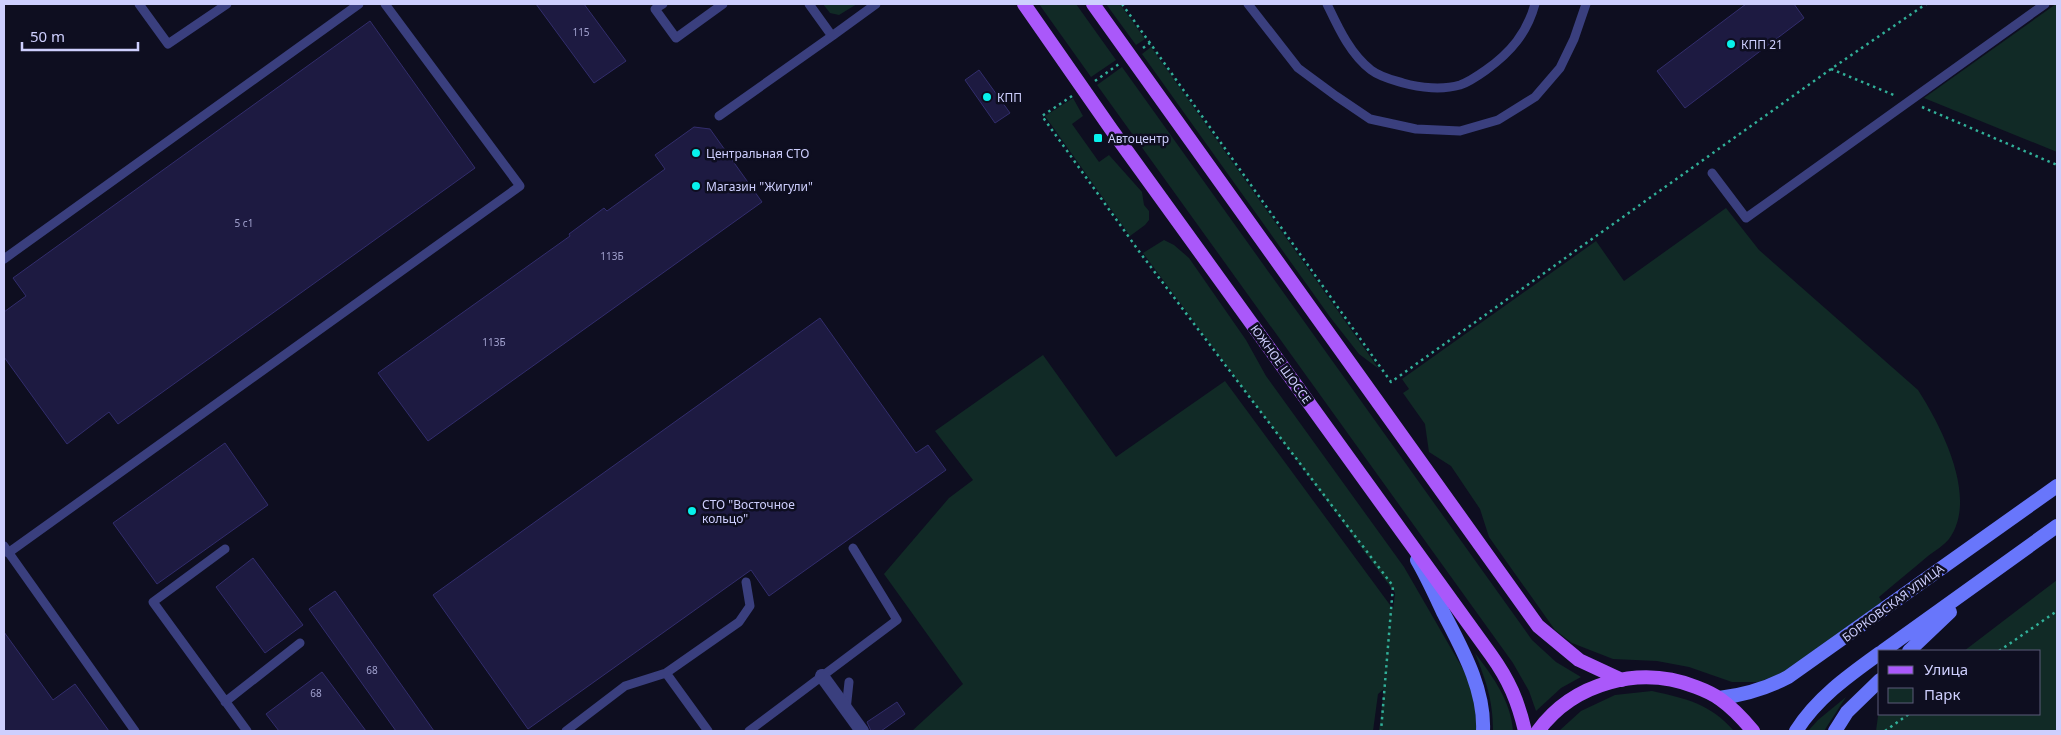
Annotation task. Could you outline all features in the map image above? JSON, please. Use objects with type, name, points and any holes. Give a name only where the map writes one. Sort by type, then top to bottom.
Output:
[{"type":"main road","name":"ЮЖНОЕ ШОССЕ","points":[[1024,4],[1507,677],[1518,704],[1525,731]]},
{"type":"main road","points":[[1093,4],[1538,626],[1579,660],[1622,680]]},
{"type":"main road","name":"БОРКОВСКАЯ УЛИЦА","points":[[1719,698],[1741,695],[1767,688],[1795,673],[2057,486]]},
{"type":"main road","points":[[1380,500],[1421,566],[1460,646],[1478,687],[1484,719],[1483,731]]},
{"type":"main road","points":[[1884,650],[2057,526]]},
{"type":"main road","points":[[1910,650],[1982,580]]},
{"type":"main road","points":[[1796,731],[1804,719],[1841,681],[1878,655]]},
{"type":"main road","points":[[1538,731],[1556,711],[1570,700],[1602,684],[1622,680],[1662,678],[1681,682],[1719,698],[1753,731]]},
{"type":"main road","points":[[1835,731],[1847,712],[1878,682]]},
{"type":"street","points":[[822,676],[862,731]]},
{"type":"lane","points":[[139,4],[168,44],[227,4]]},
{"type":"lane","points":[[4,259],[359,4]]},
{"type":"lane","points":[[135,731],[6,550],[520,186],[385,4]]},
{"type":"lane","points":[[664,4],[655,9],[676,38],[723,4]]},
{"type":"lane","points":[[809,4],[832,36]]},
{"type":"lane","points":[[719,116],[876,4]]},
{"type":"lane","points":[[1248,4],[1298,68],[1370,119],[1416,128],[1460,131],[1498,120],[1534,97],[1560,68],[1574,39],[1586,4]]},
{"type":"lane","points":[[1327,4],[1354,53],[1372,70],[1391,80],[1416,86],[1438,87],[1460,85],[1478,76],[1503,58],[1519,41],[1530,21],[1535,4]]},
{"type":"lane","points":[[1712,173],[1746,218],[2045,4]]},
{"type":"lane","points":[[749,731],[897,620],[853,548]]},
{"type":"lane","points":[[225,549],[153,602],[247,731]]},
{"type":"lane","points":[[566,731],[625,686],[666,673],[739,622],[750,606],[746,582]]},
{"type":"lane","points":[[225,702],[300,643]]},
{"type":"lane","points":[[666,673],[708,731]]},
{"type":"lane","points":[[846,710],[849,682]]},
{"type":"path","points":[[1122,4],[1391,382],[1831,68],[1926,4]]},
{"type":"path","points":[[1150,43],[1042,116],[1141,254],[1393,586],[1381,731]]},
{"type":"path","points":[[1831,68],[2057,165]]},
{"type":"path","points":[[2000,650],[2057,611]]},
{"type":"path","points":[[1885,731],[1908,715]]},
{"type":"green space","points":[[823,4],[857,4],[839,15],[830,13]]},
{"type":"green space","points":[[1039,4],[1076,4],[1116,60],[1091,77]]},
{"type":"green space","points":[[1106,4],[1120,4],[1145,39],[1136,45]]},
{"type":"green space","points":[[2056,4],[2057,152],[1924,98]]},
{"type":"green space","points":[[1151,47],[1379,369],[1359,354],[1330,317],[1142,54]]},
{"type":"green space","points":[[1122,67],[1532,640],[1556,662],[1581,677],[1561,688],[1536,711],[1529,691],[1513,663],[1097,85]]},
{"type":"green space","points":[[1073,98],[1083,116],[1072,124],[1099,162],[1109,155],[1142,192],[1144,205],[1149,211],[1149,220],[1130,236],[1045,116]]},
{"type":"green space","points":[[1726,208],[1759,250],[1918,390],[1946,442],[1958,483],[1960,503],[1957,522],[1949,539],[1879,597],[1885,606],[1791,669],[1759,682],[1732,682],[1689,667],[1657,661],[1613,659],[1572,643],[1555,630],[1489,537],[1480,509],[1451,466],[1429,452],[1425,424],[1403,393],[1409,389],[1402,379],[1596,241],[1624,281]]},
{"type":"green space","points":[[1164,240],[1174,245],[1189,258],[1246,340],[1266,376],[1404,567],[1467,676],[1476,700],[1477,731],[1379,731],[1384,689],[1378,694],[1373,731],[912,731],[963,684],[884,574],[949,498],[973,480],[935,431],[1043,355],[1116,457],[1225,381],[1393,609],[1395,593],[1143,253]]},
{"type":"green space","points":[[2057,580],[2057,731],[1876,731],[1880,715],[2041,715],[2041,650],[1965,650]]},
{"type":"green space","points":[[1475,653],[1505,699],[1512,720],[1513,731],[1493,731],[1492,710],[1488,691]]},
{"type":"green space","points":[[1652,691],[1687,700],[1706,708],[1716,714],[1734,731],[1559,731],[1581,711],[1615,695]]},
{"type":"green space","points":[[1846,697],[1824,731],[1808,731],[1818,720]]},
{"type":"building","points":[[536,4],[584,4],[626,61],[594,83]]},
{"type":"building","name":"КПП 21","points":[[1746,4],[1794,4],[1804,18],[1685,108],[1657,71]]},
{"type":"building","points":[[370,21],[475,168],[118,424],[109,412],[67,444],[4,357],[4,312],[26,296],[13,278]]},
{"type":"building","name":"КПП","points":[[979,70],[1010,113],[995,123],[965,80]]},
{"type":"building","points":[[694,127],[710,129],[762,202],[428,441],[378,373],[570,236],[569,234],[604,208],[607,211],[665,169],[655,155]]},
{"type":"building","name":"СТО \"Восточное кольцо\"","points":[[820,318],[916,453],[928,445],[946,470],[769,596],[751,570],[528,729],[433,595]]},
{"type":"building","points":[[225,443],[268,505],[157,584],[113,523]]},
{"type":"building","points":[[253,558],[303,625],[265,653],[216,587]]},
{"type":"building","points":[[335,591],[434,731],[396,731],[309,609]]},
{"type":"building","points":[[4,632],[53,700],[75,684],[109,731],[4,731]]},
{"type":"building","points":[[322,672],[366,731],[279,731],[266,714]]},
{"type":"building","points":[[897,702],[905,714],[881,731],[871,731],[867,722]]},
{"type":"place","name":"КПП 21","points":[[1731,44]]},
{"type":"place","name":"КПП","points":[[987,97]]},
{"type":"place","name":"Автоцентр","points":[[1098,138]]},
{"type":"place","name":"Центральная СТО","points":[[696,153]]},
{"type":"place","name":"Магазин \"Жигули\"","points":[[696,186]]},
{"type":"place","name":"СТО \"Восточное кольцо\"","points":[[692,511]]}]
